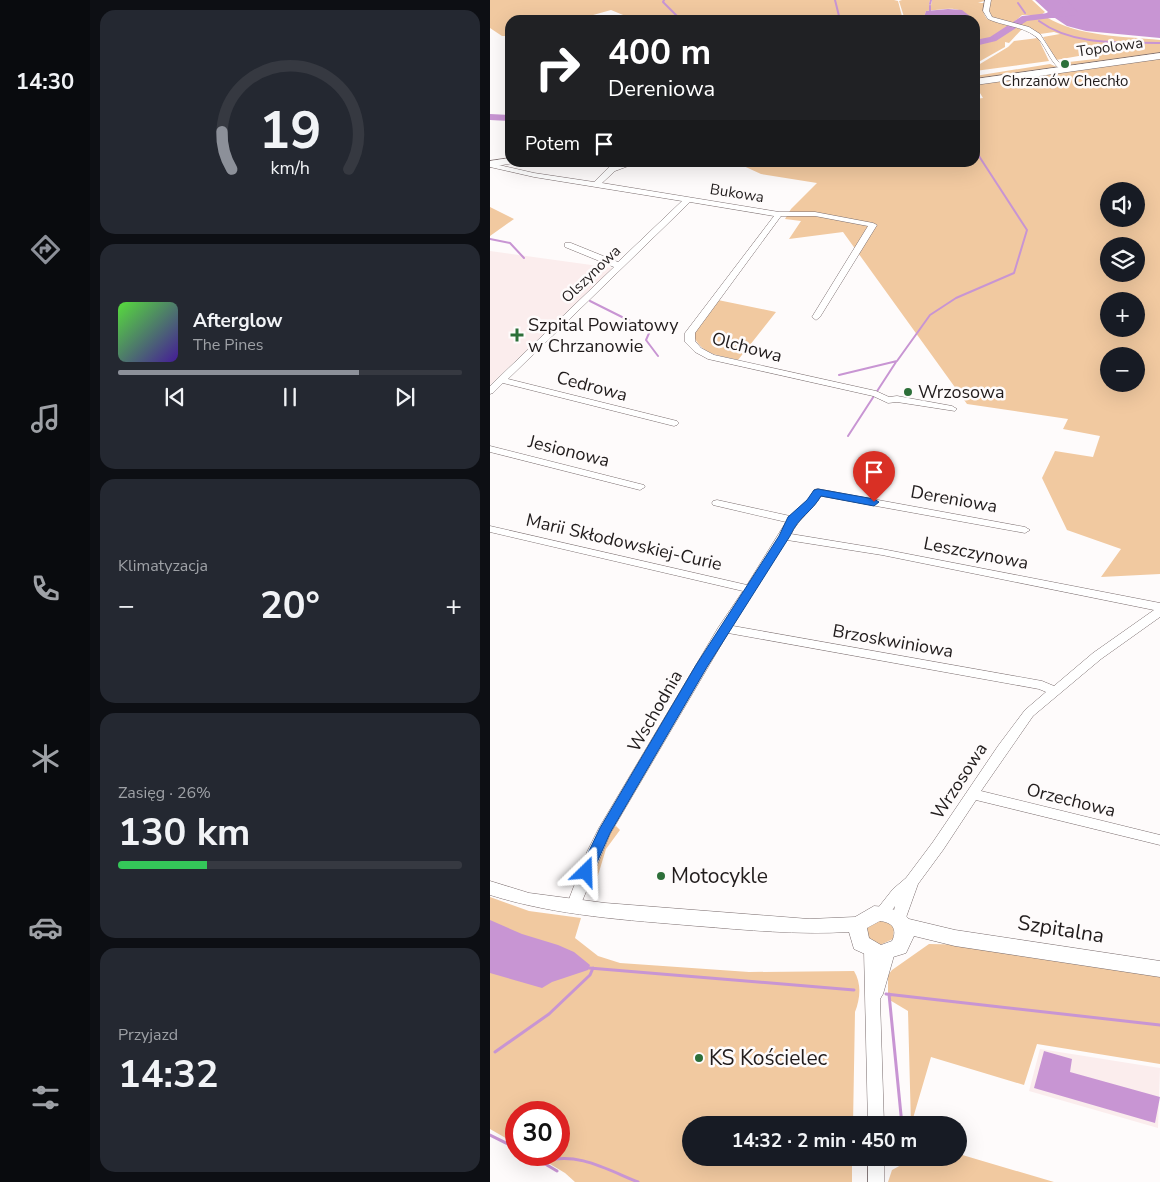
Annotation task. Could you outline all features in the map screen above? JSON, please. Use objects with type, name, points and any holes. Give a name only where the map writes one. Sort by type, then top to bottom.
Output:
[{"type":"main road","name":"Topolowa","points":[[980,81],[1160,56]]},
{"type":"main road","points":[[490,165],[505,161]]},
{"type":"main road","points":[[490,888],[529,900],[573,907],[809,927],[828,934],[899,947],[897,924],[868,916],[869,941]]},
{"type":"main road","name":"Szpitalna","points":[[897,924],[955,938],[1160,969]]},
{"type":"street","points":[[988,0],[986,11],[988,17],[1014,25],[1040,37],[1051,58],[1063,69]]},
{"type":"street","name":"Bukowa","points":[[490,165],[534,175],[779,214],[815,214],[873,225],[816,317]]},
{"type":"street","points":[[597,184],[612,169],[619,167]]},
{"type":"street","name":"Olszynowa","points":[[490,391],[690,199]]},
{"type":"street","name":"Olchowa","points":[[779,214],[690,333],[690,342],[704,354],[720,359],[876,394],[888,400],[897,399],[952,409]]},
{"type":"street","points":[[568,245],[620,266]]},
{"type":"street","name":"Cedrowa","points":[[501,380],[674,423]]},
{"type":"street","name":"Jesionowa","points":[[490,449],[640,487]]},
{"type":"street","name":"Wschodnia","points":[[573,907],[594,852],[604,832],[724,628],[784,536],[792,520],[812,502],[818,492]]},
{"type":"street","name":"Dereniowa","points":[[818,492],[1025,530]]},
{"type":"street","points":[[717,504],[792,520]]},
{"type":"street","name":"Marii Skłodowskiej-Curie","points":[[490,529],[750,590]]},
{"type":"street","name":"Leszczynowa","points":[[784,536],[882,552],[1158,613]]},
{"type":"street","name":"Wrzosowa","points":[[897,924],[900,908],[910,891],[911,882],[973,794],[1014,731],[1029,713],[1054,691],[1158,613]]},
{"type":"street","name":"Brzoskwiniowa","points":[[724,628],[1042,685],[1054,691]]},
{"type":"street","name":"Orzechowa","points":[[973,794],[1160,840]]},
{"type":"street","points":[[869,941],[874,1003],[876,1116]]},
{"type":"street","points":[[876,1166],[876,1182]]},
{"type":"shaded area","points":[[490,0],[894,0],[898,1],[902,15],[623,15],[611,10],[593,15],[505,15],[505,36],[490,28]]},
{"type":"shaded area","points":[[930,0],[929,5],[931,5],[932,0],[987,0],[978,3],[986,3],[984,14],[987,19],[1010,25],[997,37],[980,41],[980,15],[967,15],[956,9],[950,9],[926,11],[925,15],[903,15],[899,1]]},
{"type":"shaded area","points":[[991,0],[1032,0],[1045,12],[1041,15],[1022,15],[1012,24],[993,18],[989,11]]},
{"type":"shaded area","points":[[1035,0],[1160,0],[1160,38],[1086,31],[1067,26],[1055,18],[1049,18],[1045,14],[1048,12]]},
{"type":"shaded area","points":[[962,10],[968,15],[925,15],[926,11]]},
{"type":"shaded area","points":[[1046,17],[1059,24],[1087,32],[1160,40],[1160,54],[1064,66],[1060,63],[1095,59],[1096,56],[1090,54],[1056,60],[1043,37],[1060,34],[1054,32],[1040,34],[1017,25],[1025,20]]},
{"type":"shaded area","points":[[1017,27],[1022,29],[1009,43],[1005,42],[1005,47],[980,61],[980,43],[998,38]]},
{"type":"shaded area","points":[[1038,38],[1049,61],[980,70],[980,64],[1008,47],[1014,41]]},
{"type":"shaded area","points":[[1160,57],[1160,574],[1101,577],[1121,549],[1067,530],[1042,478],[1055,451],[1093,457],[1100,436],[1063,429],[1068,419],[967,404],[843,232],[789,239],[801,221],[785,219],[791,209],[817,183],[761,174],[746,167],[980,167],[980,98],[983,98],[980,93],[980,84]]},
{"type":"shaded area","points":[[1050,64],[1057,67],[980,79],[980,75]]},
{"type":"shaded area","points":[[490,207],[514,219],[490,236]]},
{"type":"shaded area","name":"Szpital Powiatowy w Chrzanowie","points":[[490,251],[613,268],[490,385]]},
{"type":"shaded area","points":[[718,300],[776,312],[738,360],[705,350],[696,341],[693,334]]},
{"type":"shaded area","points":[[616,826],[620,830],[606,849],[595,885],[587,884],[612,828]]},
{"type":"shaded area","points":[[490,897],[529,911],[581,918],[575,938],[598,956],[620,963],[749,972],[854,971],[857,976],[859,992],[855,1012],[853,1116],[682,1116],[682,1166],[852,1166],[852,1182],[575,1182],[553,1166],[570,1166],[570,1101],[505,1101],[505,1138],[490,1129]]},
{"type":"shaded area","points":[[490,920],[522,934],[574,952],[590,965],[588,970],[552,982],[542,988],[490,973]]},
{"type":"shaded area","points":[[872,921],[887,921],[894,927],[893,939],[880,945],[870,942],[865,927]]},
{"type":"shaded area","points":[[929,944],[979,945],[1160,976],[1160,1064],[1037,1044],[1024,1085],[931,1057],[914,1116],[911,1116],[908,1011],[888,999],[888,975],[892,970]]},
{"type":"shaded area","points":[[1040,1049],[1160,1068],[1158,1128],[1029,1091]]},
{"type":"shaded area","points":[[1044,1051],[1072,1059],[1070,1072],[1160,1097],[1155,1123],[1034,1088]]},
{"type":"shaded area","points":[[967,1156],[1054,1182],[888,1182],[892,1170],[899,1166],[967,1166]]},
{"type":"waterway","points":[[664,0],[663,2],[676,15]]},
{"type":"waterway","points":[[835,0],[839,15]]},
{"type":"waterway","points":[[930,4],[931,0]]},
{"type":"waterway","points":[[980,42],[993,39],[1025,18],[1073,13],[1062,0]]},
{"type":"waterway","points":[[1018,3],[1025,13]]},
{"type":"waterway","points":[[930,6],[930,11]]},
{"type":"waterway","points":[[1039,21],[1052,29],[1082,39],[1160,43]]},
{"type":"waterway","points":[[490,117],[505,118]]},
{"type":"waterway","points":[[839,375],[897,361],[930,315],[956,298],[1014,273],[1027,230],[980,158]]},
{"type":"waterway","points":[[490,239],[510,243],[524,258]]},
{"type":"waterway","points":[[590,301],[650,331],[646,340],[658,356]]},
{"type":"waterway","points":[[848,436],[896,362]]},
{"type":"waterway","points":[[495,1052],[549,1014],[590,975],[593,968]]},
{"type":"waterway","points":[[593,968],[854,990]]},
{"type":"waterway","points":[[889,994],[1160,1025]]},
{"type":"waterway","points":[[889,994],[901,1116]]},
{"type":"waterway","points":[[490,1135],[505,1142]]},
{"type":"waterway","points":[[570,1159],[592,1163],[638,1182]]},
{"type":"waterway","points":[[549,1166],[557,1171]]},
{"type":"place","name":"Chrzanów Chechło","points":[[1065,64]]},
{"type":"place","name":"Szpital Powiatowy w Chrzanowie","points":[[517,335]]},
{"type":"place","name":"Wrzosowa","points":[[908,392]]},
{"type":"place","name":"Motocykle","points":[[661,876]]},
{"type":"place","name":"KS Kościelec","points":[[699,1058]]},
{"type":"route","points":[[586,872],[604,832],[724,628],[784,536],[792,520],[812,502],[818,492],[874,502]]}]
